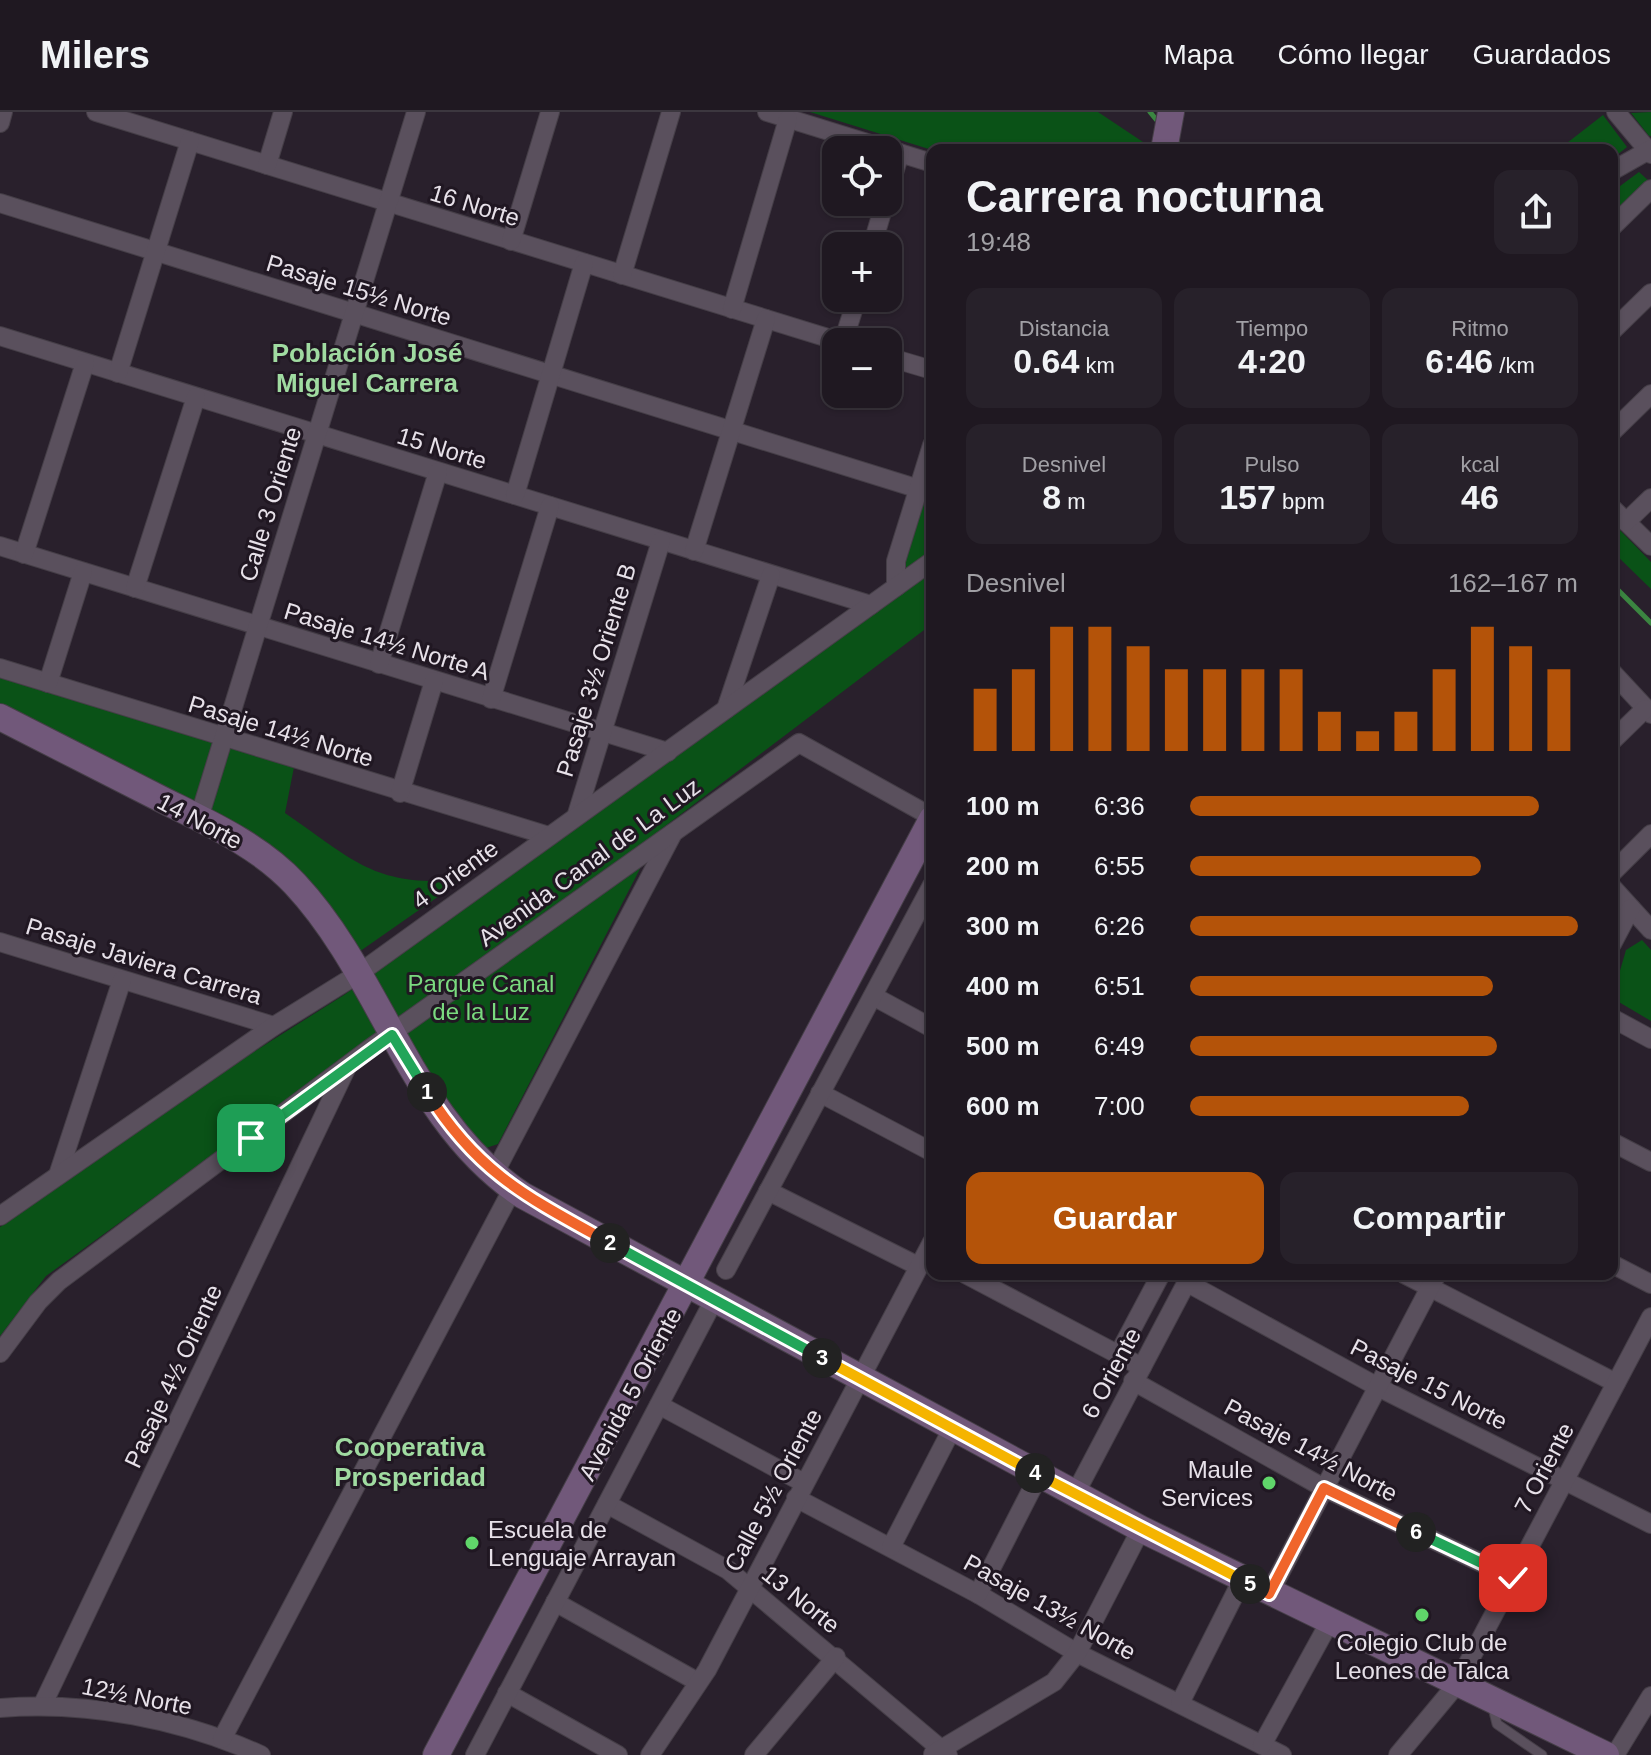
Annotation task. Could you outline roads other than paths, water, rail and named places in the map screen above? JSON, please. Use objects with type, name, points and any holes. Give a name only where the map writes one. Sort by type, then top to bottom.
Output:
[{"type":"street","points":[[0,123],[3,112]]},
{"type":"street","name":"16 Norte","points":[[96,112],[822,336]]},
{"type":"street","points":[[157,131],[163,112]]},
{"type":"street","points":[[267,165],[283,112]]},
{"type":"street","name":"Calle 3 Oriente","points":[[199,818],[416,112]]},
{"type":"street","points":[[511,241],[550,112]]},
{"type":"street","points":[[622,275],[671,112]]},
{"type":"street","points":[[767,112],[844,136]]},
{"type":"street","points":[[1616,112],[1650,151],[1618,168]]},
{"type":"street","points":[[1165,144],[1171,113]]},
{"type":"street","points":[[732,309],[788,119]]},
{"type":"street","points":[[118,373],[190,141]]},
{"type":"street","points":[[902,154],[926,161]]},
{"type":"street","points":[[1618,221],[1651,189]]},
{"type":"street","name":"Pasaje 15½ Norte","points":[[0,203],[925,491]]},
{"type":"street","points":[[515,495],[584,263]]},
{"type":"street","points":[[1618,325],[1651,293]]},
{"type":"street","points":[[694,551],[766,319]]},
{"type":"street","name":"15 Norte","points":[[0,336],[871,605]]},
{"type":"street","points":[[902,361],[926,368]]},
{"type":"street","points":[[24,554],[85,363]]},
{"type":"street","points":[[1618,426],[1651,394]]},
{"type":"street","points":[[135,588],[196,397]]},
{"type":"street","points":[[379,664],[438,472]]},
{"type":"street","points":[[896,587],[896,561],[925,491]]},
{"type":"street","points":[[1626,522],[1651,498]]},
{"type":"street","points":[[491,699],[550,506]]},
{"type":"street","points":[[1618,514],[1651,546]]},
{"type":"street","name":"Pasaje 3½ Oriente B","points":[[577,814],[661,541]]},
{"type":"street","name":"Pasaje 14½ Norte A","points":[[0,546],[668,752]]},
{"type":"street","name":"4 Oriente","points":[[0,1216],[59,1172],[274,1026],[358,974],[926,565]]},
{"type":"street","points":[[48,683],[83,572]]},
{"type":"street","points":[[726,709],[771,575]]},
{"type":"street","name":"Pasaje 14½ Norte","points":[[0,668],[400,793],[549,836]]},
{"type":"street","points":[[1618,679],[1648,712],[1618,736]]},
{"type":"street","points":[[400,793],[434,681]]},
{"type":"street","name":"14 Norte","points":[[0,717],[199,818],[281,869],[315,908],[358,974],[444,1120],[503,1181],[687,1286],[1141,1529],[1269,1594],[1606,1755]]},
{"type":"street","name":"Avenida Canal de La Luz","points":[[0,1353],[38,1302],[59,1281],[347,1067],[799,743],[926,815]]},
{"type":"street","name":"Avenida 5 Oriente","points":[[436,1755],[926,829]]},
{"type":"street","points":[[222,1739],[503,1181],[674,831]]},
{"type":"street","points":[[1618,867],[1651,834]]},
{"type":"street","points":[[1618,894],[1651,930]]},
{"type":"street","points":[[726,1270],[926,902]]},
{"type":"street","points":[[1618,933],[1631,908]]},
{"type":"street","name":"Pasaje Javiera Carrera","points":[[0,942],[274,1026]]},
{"type":"street","points":[[59,1172],[122,980]]},
{"type":"street","points":[[873,996],[926,1025]]},
{"type":"street","points":[[1618,1021],[1651,1039]]},
{"type":"street","name":"Pasaje 4½ Oriente","points":[[42,1706],[347,1067]]},
{"type":"street","points":[[820,1093],[926,1149]]},
{"type":"street","points":[[1618,1145],[1651,1162]]},
{"type":"street","points":[[768,1191],[926,1254]]},
{"type":"street","name":"Calle 5½ Oriente","points":[[650,1755],[698,1682],[926,1256]]},
{"type":"street","points":[[1618,1267],[1651,1284]]},
{"type":"street","name":"Pasaje 14½ Norte","points":[[976,1280],[1118,1355],[1137,1374],[1324,1488],[1513,1578]]},
{"type":"street","name":"6 Oriente","points":[[1118,1355],[1158,1280]]},
{"type":"street","name":"6 Oriente","points":[[1075,1494],[1188,1280]]},
{"type":"street","name":"Pasaje 15 Norte","points":[[1192,1280],[1378,1387],[1651,1524]]},
{"type":"street","points":[[1269,1594],[1434,1281],[1616,1383]]},
{"type":"street","points":[[475,1755],[714,1300]]},
{"type":"street","name":"7 Oriente","points":[[1398,1755],[1457,1684],[1651,1317]]},
{"type":"street","name":"Pasaje 13½ Norte","points":[[659,1405],[891,1547],[1077,1653],[1282,1755]]},
{"type":"street","points":[[891,1547],[953,1427]]},
{"type":"street","points":[[978,1594],[1039,1475]]},
{"type":"street","name":"13 Norte","points":[[607,1504],[728,1570],[836,1657],[940,1753]]},
{"type":"street","points":[[940,1753],[1045,1689],[1077,1653],[1141,1529]]},
{"type":"street","points":[[1180,1703],[1242,1580]]},
{"type":"street","points":[[555,1602],[698,1682]]},
{"type":"street","points":[[1262,1745],[1329,1623]]},
{"type":"street","points":[[754,1755],[836,1657]]},
{"type":"street","points":[[507,1693],[618,1755]]},
{"type":"street","points":[[1615,1755],[1651,1696]]},
{"type":"street","name":"12½ Norte","points":[[0,1708],[42,1706],[114,1712],[222,1739],[261,1755]]},
{"type":"lane","points":[[1492,1700],[1497,1724],[1542,1755]]},
{"type":"waterway","points":[[1150,112],[1159,123]]},
{"type":"waterway","points":[[1174,139],[1179,144]]},
{"type":"waterway","points":[[1618,590],[1651,623]]},
{"type":"place","name":"Maule Services","points":[[1269,1483]]},
{"type":"place","name":"Escuela de Lenguaje Arrayan","points":[[472,1543]]},
{"type":"place","name":"Colegio Club de Leones de Talca","points":[[1422,1615]]},
{"type":"district","name":"Población José Miguel Carrera","points":[[367,368]]},
{"type":"district","name":"Cooperativa Prosperidad","points":[[410,1462]]},
{"type":"park label","name":"Parque Canal de la Luz","points":[[481,997]]}]
